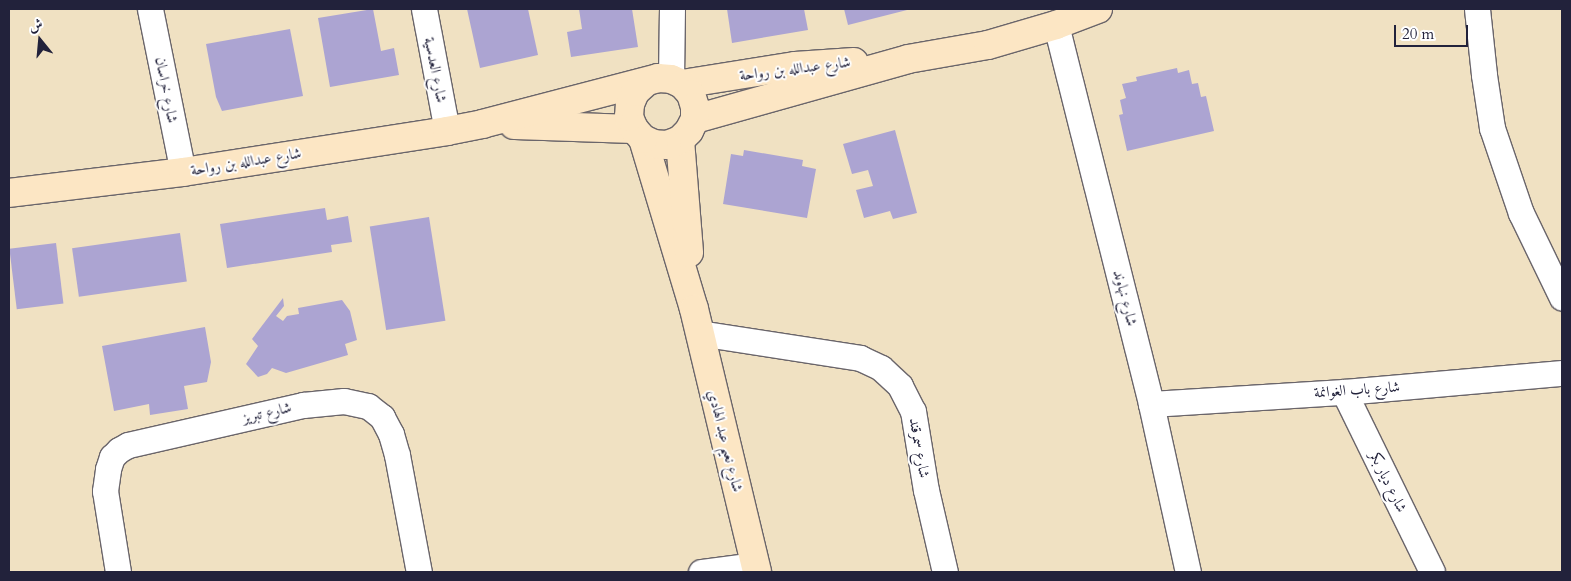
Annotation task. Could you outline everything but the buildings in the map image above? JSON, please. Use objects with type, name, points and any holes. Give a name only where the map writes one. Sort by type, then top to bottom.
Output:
[{"type":"street","name":"شارع خراسان","points":[[150,9],[183,172]]},
{"type":"street","name":"شارع العدسية","points":[[424,9],[447,131]]},
{"type":"street","points":[[672,9],[677,82]]},
{"type":"street","name":"شارع عبدالله بن رواحة","points":[[677,82],[795,66],[908,59],[988,44],[1056,25],[1098,9]]},
{"type":"street","points":[[1477,9],[1492,128],[1521,213],[1562,298]]},
{"type":"street","name":"شارع نهاوند","points":[[1056,25],[1151,404],[1188,572]]},
{"type":"street","name":"شارع عبدالله بن رواحة","points":[[687,130],[908,59]]},
{"type":"street","points":[[658,78],[677,82],[691,94],[696,107],[687,130],[667,145],[654,144],[638,134],[629,117],[630,104],[635,92],[645,83],[658,78]]},
{"type":"street","name":"شارع عبدالله بن رواحة","points":[[9,193],[183,172],[447,131],[645,83]]},
{"type":"street","name":"شارع عبدالله بن رواحة","points":[[482,124],[638,134]]},
{"type":"street","name":"شارع نعيم عبد الهادي","points":[[687,130],[697,321]]},
{"type":"street","name":"شارع نعيم عبد الهادي","points":[[638,134],[697,321],[756,569]]},
{"type":"street","name":"شارع سمرقند","points":[[697,321],[860,358],[881,368],[900,386],[912,411],[926,490],[945,572]]},
{"type":"street","name":"شارع باب الغوانمة","points":[[1151,404],[1344,392],[1562,373]]},
{"type":"street","name":"شارع ديار بكر","points":[[1344,392],[1432,572]]},
{"type":"street","name":"شارع تبريز","points":[[118,572],[105,491],[112,457],[119,450],[128,445],[303,405],[344,401],[368,406],[382,418],[391,434],[397,455],[418,572]]},
{"type":"street","points":[[701,572],[756,569]]}]
